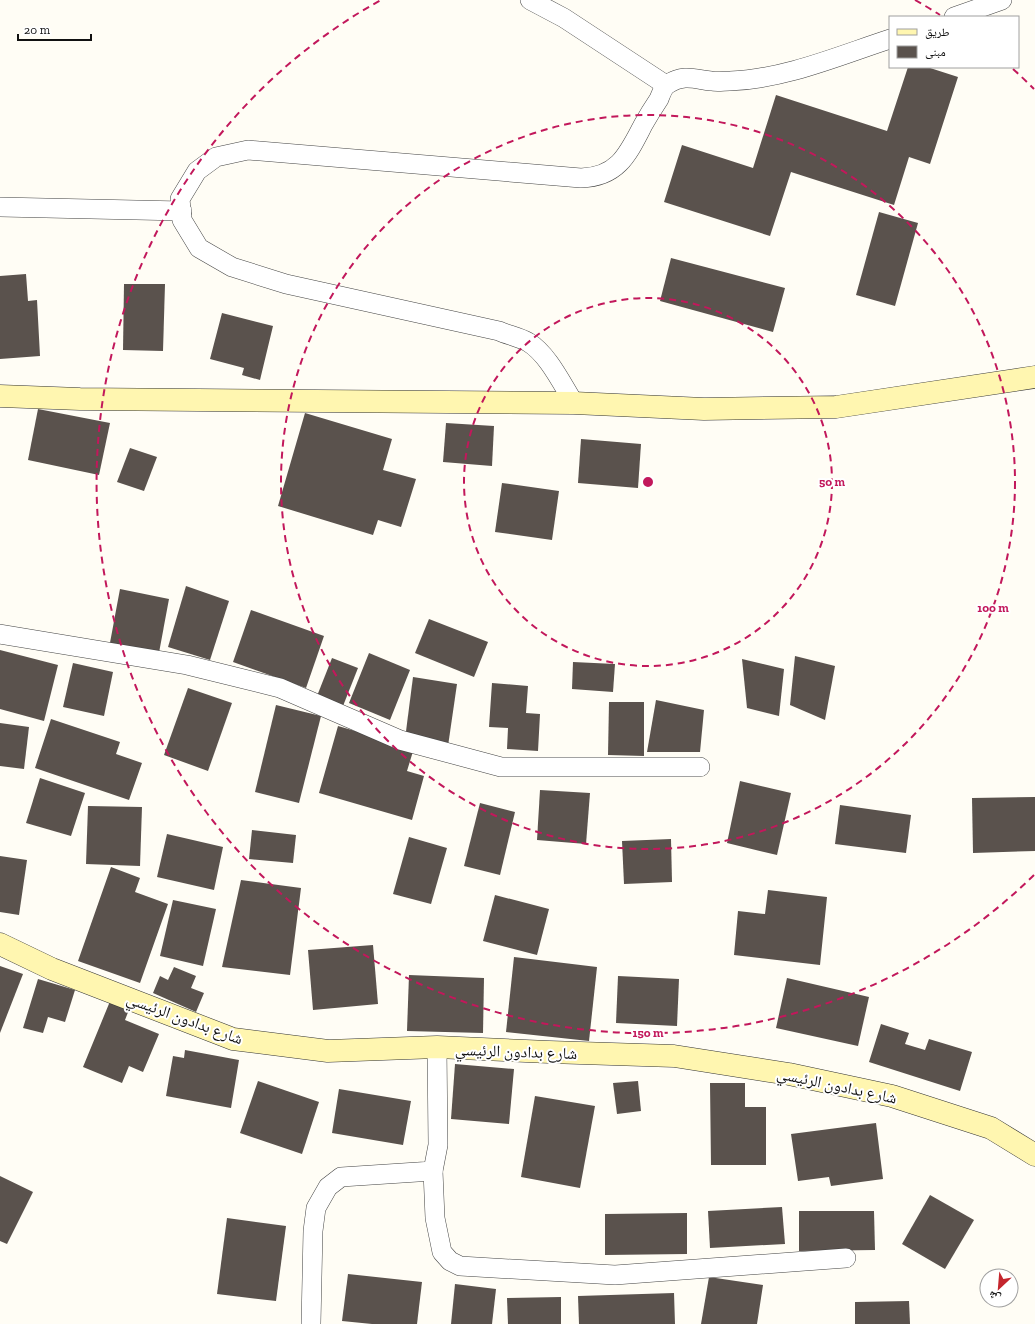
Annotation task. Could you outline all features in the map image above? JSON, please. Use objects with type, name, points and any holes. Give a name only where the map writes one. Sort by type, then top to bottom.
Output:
[{"type":"main road","points":[[0,396],[80,399],[574,403],[704,408],[836,407],[1035,377]]},
{"type":"main road","name":"شارع بدادون الرئيسي","points":[[0,944],[52,969],[233,1039],[328,1051],[437,1047],[674,1056],[789,1074],[892,1096],[991,1128],[1035,1155]]},
{"type":"street","points":[[530,0],[564,18],[666,85]]},
{"type":"street","points":[[957,16],[1002,0]]},
{"type":"street","points":[[574,403],[555,372],[541,353],[528,342],[499,331],[286,284],[232,267],[199,248],[182,220],[180,198],[197,171],[216,157],[248,150],[593,178],[605,174],[619,165],[631,148],[666,85],[676,79],[689,77],[713,81],[741,80],[770,76],[813,65],[889,39]]},
{"type":"street","points":[[0,207],[182,211]]},
{"type":"street","points":[[0,634],[187,665],[273,686],[400,740],[501,767],[700,767]]},
{"type":"street","points":[[437,1047],[438,1145],[433,1171],[435,1218],[442,1252],[450,1261],[460,1266],[615,1275],[846,1258]]},
{"type":"street","points":[[311,1324],[313,1231],[316,1208],[328,1187],[341,1177],[433,1171]]},
{"type":"building","points":[[908,68],[930,68],[958,77],[930,164],[909,157],[894,205],[791,172],[770,236],[664,202],[682,145],[753,168],[776,95],[887,131]]},
{"type":"building","points":[[879,212],[918,223],[895,306],[856,295]]},
{"type":"building","points":[[671,258],[785,288],[773,332],[660,301]]},
{"type":"building","points":[[26,274],[28,301],[37,300],[40,356],[0,359],[0,276]]},
{"type":"building","points":[[124,284],[165,284],[163,351],[123,350]]},
{"type":"building","points":[[222,313],[273,326],[260,380],[242,375],[244,368],[210,359]]},
{"type":"building","points":[[38,409],[110,423],[99,475],[28,460]]},
{"type":"building","points":[[305,413],[392,439],[383,470],[416,479],[401,527],[378,520],[373,535],[278,506]]},
{"type":"building","points":[[446,423],[494,426],[492,466],[443,462]]},
{"type":"building","points":[[581,439],[641,444],[638,488],[578,483]]},
{"type":"building","points":[[130,448],[157,457],[144,491],[117,482]]},
{"type":"building","points":[[502,483],[559,491],[552,540],[495,532]]},
{"type":"building","points":[[186,586],[229,601],[210,660],[168,647]]},
{"type":"building","points":[[120,589],[169,599],[158,658],[109,648]]},
{"type":"building","points":[[251,610],[324,636],[306,688],[233,662]]},
{"type":"building","points":[[429,619],[488,642],[474,677],[415,653]]},
{"type":"building","points":[[0,650],[58,665],[44,721],[0,709]]},
{"type":"building","points":[[369,653],[410,670],[390,720],[349,703]]},
{"type":"building","points":[[795,656],[835,666],[825,720],[790,705]]},
{"type":"building","points":[[332,658],[358,668],[343,706],[317,696]]},
{"type":"building","points":[[742,659],[784,669],[779,716],[747,708]]},
{"type":"building","points":[[573,662],[615,664],[613,692],[572,689]]},
{"type":"building","points":[[73,663],[113,672],[104,716],[63,707]]},
{"type":"building","points":[[413,677],[457,684],[448,746],[405,739]]},
{"type":"building","points":[[492,683],[528,686],[526,713],[540,714],[538,751],[507,749],[508,728],[489,727]]},
{"type":"building","points":[[188,688],[232,703],[208,771],[164,755]]},
{"type":"building","points":[[656,700],[704,710],[700,752],[647,752]]},
{"type":"building","points":[[609,702],[644,702],[644,756],[608,755]]},
{"type":"building","points":[[276,705],[321,716],[299,803],[255,792]]},
{"type":"building","points":[[51,719],[120,742],[116,754],[142,763],[129,800],[35,768]]},
{"type":"building","points":[[0,723],[29,727],[24,769],[0,766]]},
{"type":"building","points":[[338,726],[414,748],[407,771],[424,776],[412,820],[319,793]]},
{"type":"building","points":[[40,778],[85,793],[71,836],[26,823]]},
{"type":"building","points":[[740,781],[791,793],[777,855],[727,843]]},
{"type":"building","points":[[540,790],[590,793],[586,844],[537,840]]},
{"type":"building","points":[[1035,797],[1035,851],[973,853],[972,798]]},
{"type":"building","points":[[480,803],[515,812],[500,875],[464,866]]},
{"type":"building","points":[[840,805],[911,815],[906,853],[835,844]]},
{"type":"building","points":[[88,806],[142,807],[140,866],[86,864]]},
{"type":"building","points":[[252,830],[296,835],[293,863],[249,859]]},
{"type":"building","points":[[167,834],[223,847],[214,890],[157,877]]},
{"type":"building","points":[[409,837],[447,848],[431,904],[393,894]]},
{"type":"building","points":[[671,839],[672,882],[624,884],[622,841]]},
{"type":"building","points":[[0,856],[27,860],[19,915],[0,912]]},
{"type":"building","points":[[111,867],[140,878],[135,892],[168,904],[140,983],[78,961]]},
{"type":"building","points":[[241,880],[301,888],[290,975],[222,967]]},
{"type":"building","points":[[768,890],[827,897],[820,965],[734,955],[738,911],[765,914]]},
{"type":"building","points":[[495,895],[549,909],[537,955],[483,941]]},
{"type":"building","points":[[173,900],[216,909],[203,966],[160,956]]},
{"type":"building","points":[[373,945],[378,1004],[313,1010],[308,950]]},
{"type":"building","points":[[514,957],[597,967],[589,1041],[506,1032]]},
{"type":"building","points":[[0,966],[23,974],[0,1033]]},
{"type":"building","points":[[174,967],[196,976],[191,988],[204,993],[196,1012],[153,993],[160,976],[168,980]]},
{"type":"building","points":[[409,975],[484,978],[483,1033],[407,1031]]},
{"type":"building","points":[[618,976],[679,979],[677,1026],[616,1023]]},
{"type":"building","points":[[787,978],[869,997],[858,1046],[776,1028]]},
{"type":"building","points":[[38,979],[75,990],[65,1022],[48,1017],[43,1033],[23,1028]]},
{"type":"building","points":[[113,994],[132,1002],[125,1020],[159,1034],[143,1072],[129,1066],[122,1083],[83,1067]]},
{"type":"building","points":[[881,1024],[909,1033],[905,1044],[925,1050],[929,1039],[972,1052],[960,1091],[869,1062]]},
{"type":"building","points":[[185,1050],[239,1060],[231,1108],[166,1096],[173,1056],[184,1058]]},
{"type":"building","points":[[455,1064],[514,1069],[509,1124],[451,1119]]},
{"type":"building","points":[[258,1081],[319,1102],[302,1154],[240,1133]]},
{"type":"building","points":[[638,1081],[641,1111],[617,1114],[613,1083]]},
{"type":"building","points":[[710,1083],[745,1083],[745,1107],[766,1107],[766,1165],[711,1165]]},
{"type":"building","points":[[339,1089],[411,1101],[403,1145],[332,1133]]},
{"type":"building","points":[[535,1096],[595,1106],[580,1188],[521,1177]]},
{"type":"building","points":[[876,1123],[883,1179],[831,1186],[829,1177],[798,1181],[791,1134]]},
{"type":"building","points":[[0,1176],[33,1192],[7,1244],[0,1241]]},
{"type":"building","points":[[930,1195],[974,1220],[945,1269],[902,1244]]},
{"type":"building","points":[[782,1207],[785,1244],[710,1248],[708,1211]]},
{"type":"building","points":[[799,1211],[874,1211],[875,1250],[799,1251]]},
{"type":"building","points":[[687,1213],[687,1254],[605,1255],[605,1214]]},
{"type":"building","points":[[227,1218],[286,1226],[276,1301],[217,1294]]},
{"type":"building","points":[[348,1274],[422,1282],[417,1324],[372,1324],[342,1321]]},
{"type":"building","points":[[709,1277],[763,1285],[757,1324],[701,1324]]},
{"type":"building","points":[[455,1284],[496,1289],[492,1324],[451,1324]]},
{"type":"building","points":[[674,1293],[675,1324],[579,1324],[578,1296]]},
{"type":"building","points":[[561,1297],[561,1324],[508,1324],[507,1298]]},
{"type":"building","points":[[909,1301],[910,1324],[855,1324],[855,1302]]}]
